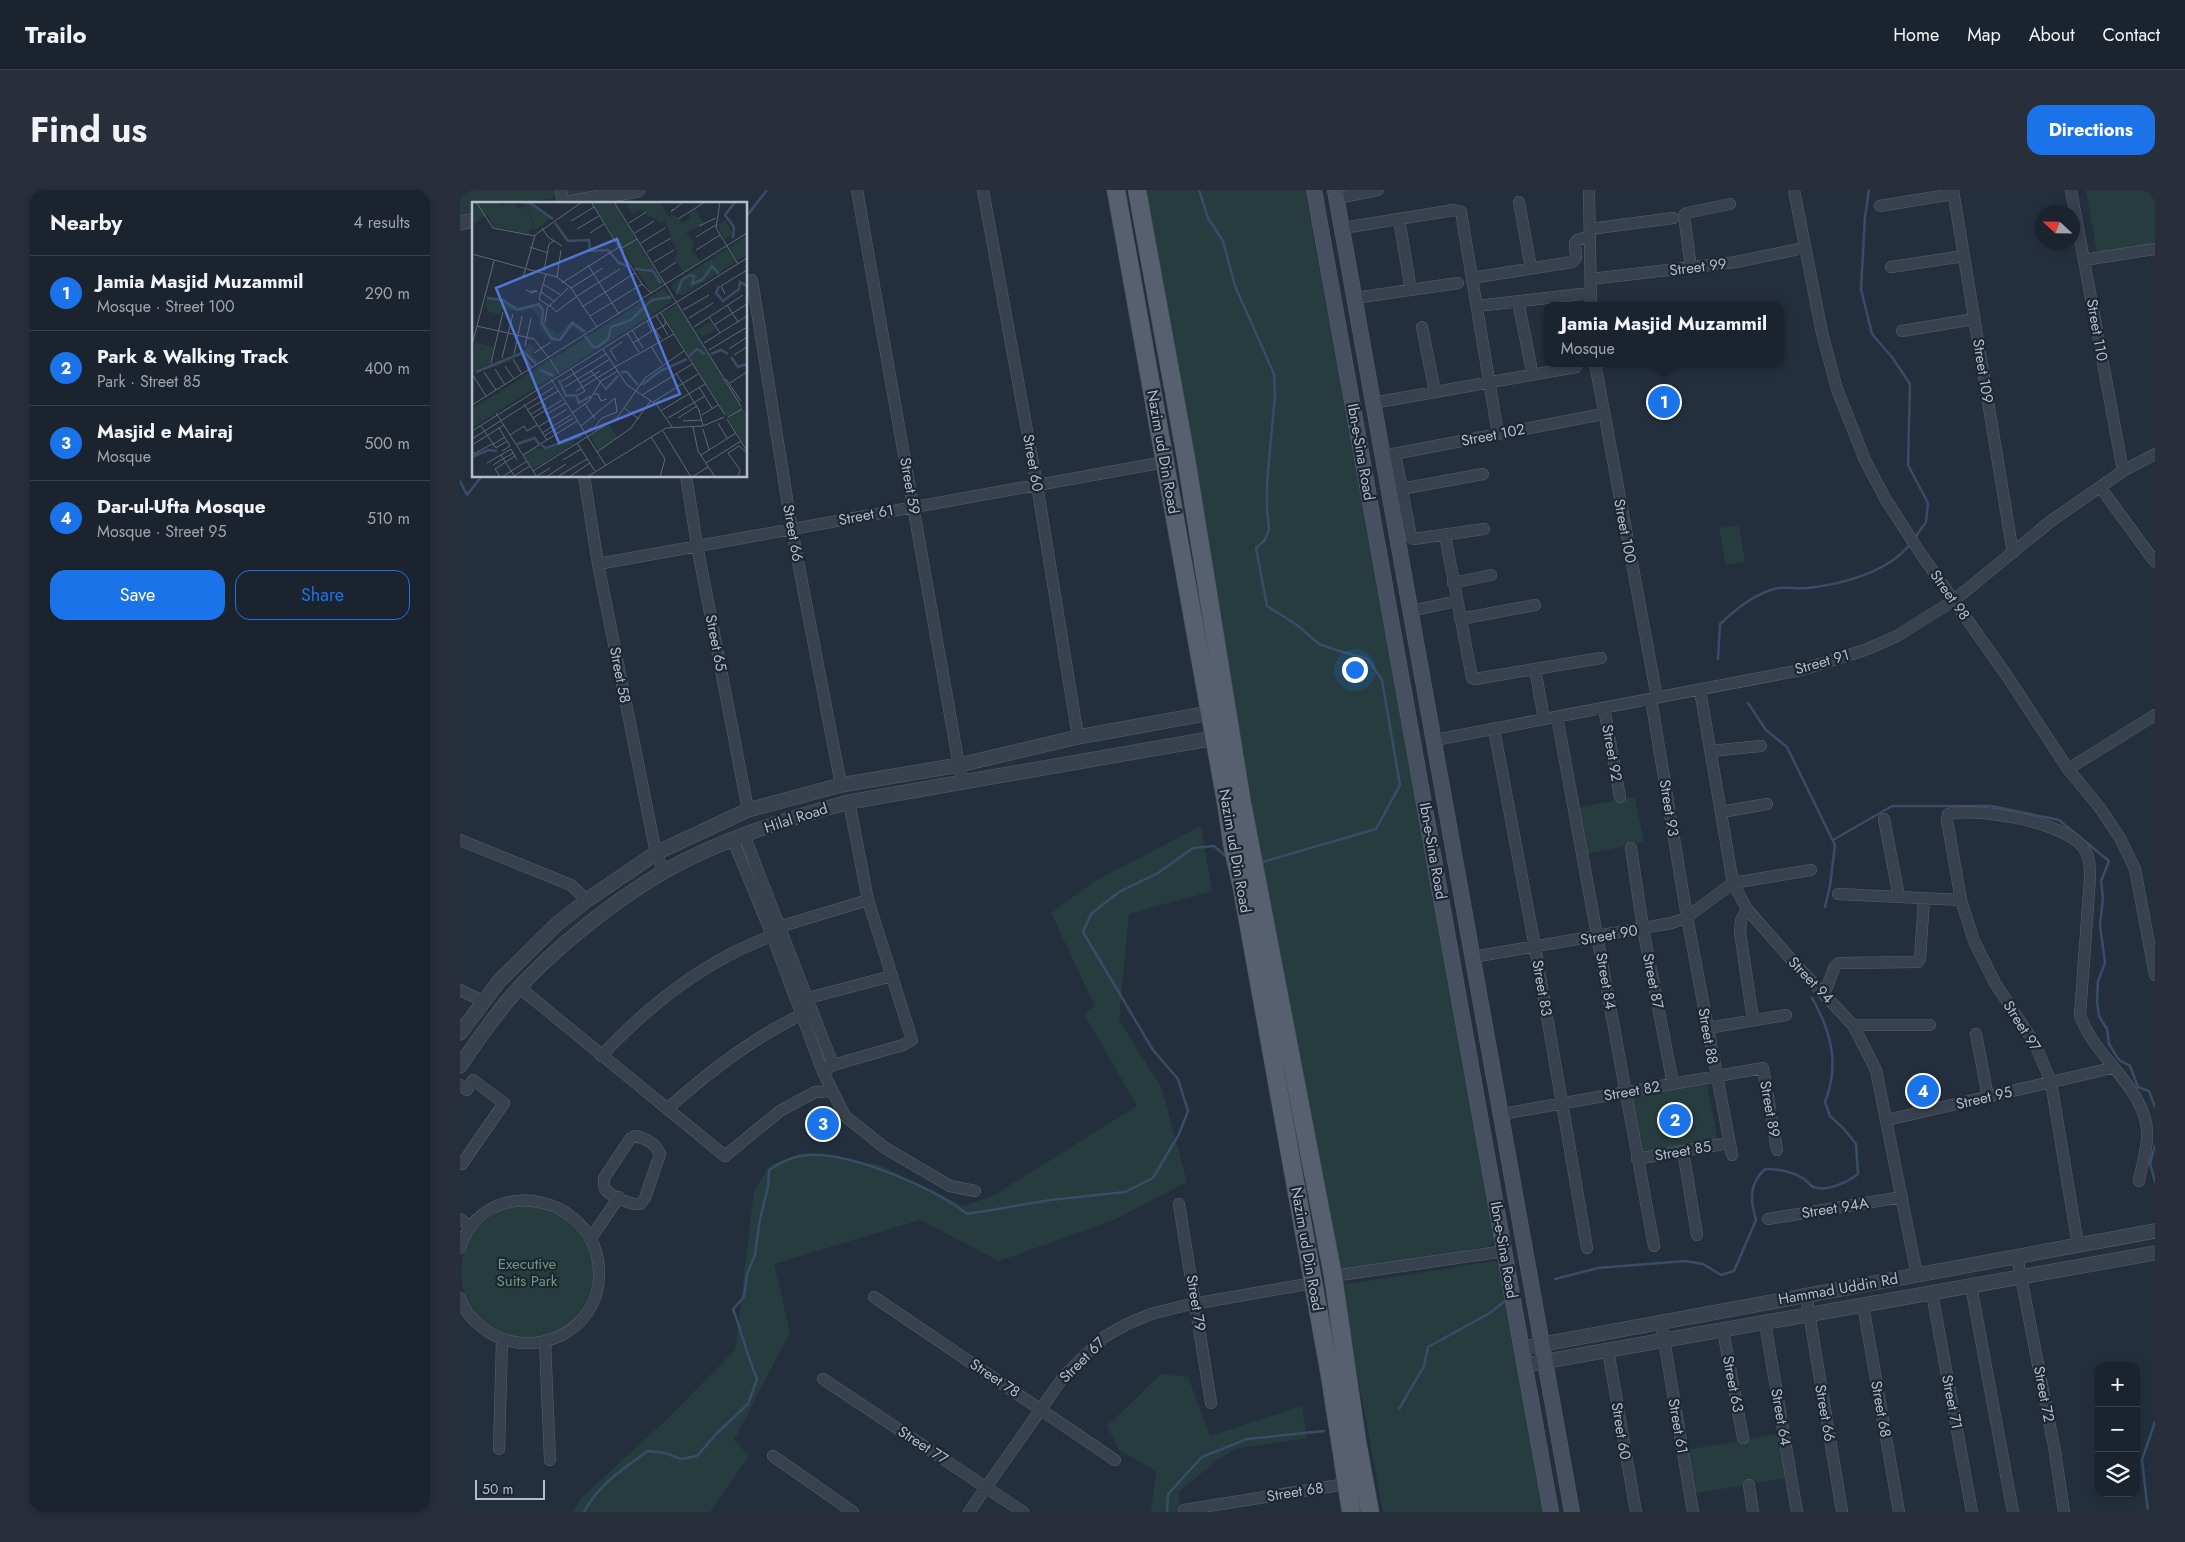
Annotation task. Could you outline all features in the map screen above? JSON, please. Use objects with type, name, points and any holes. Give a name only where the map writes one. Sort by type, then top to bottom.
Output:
[{"type":"main road","name":"Ibn-e-Sina Road","points":[[1314,190],[1552,1512]]},
{"type":"main road","name":"Ibn-e-Sina Road","points":[[1336,194],[1373,403],[1389,455],[1411,611],[1502,1114],[1540,1344],[1572,1512]]},
{"type":"main road","points":[[1117,198],[1138,195]]},
{"type":"main road","name":"Nazim ud Din Road","points":[[1138,195],[1186,458],[1203,573],[1235,806],[1232,843],[1242,888],[1313,1283],[1351,1512]]},
{"type":"main road","name":"Nazim ud Din Road","points":[[1117,198],[1215,738],[1235,806],[1250,844],[1333,1276],[1370,1512]]},
{"type":"main road","points":[[1185,576],[1203,573]]},
{"type":"main road","points":[[1412,739],[1434,738]]},
{"type":"main road","points":[[1495,1196],[1516,1194]]},
{"type":"main road","points":[[1304,1235],[1323,1231]]},
{"type":"main road","points":[[1340,1444],[1358,1441]]},
{"type":"street","points":[[574,202],[638,190]]},
{"type":"street","name":"Street 59","points":[[857,190],[962,782]]},
{"type":"street","name":"Street 60","points":[[983,190],[1037,485],[1078,737]]},
{"type":"street","points":[[1336,194],[1378,190]]},
{"type":"street","points":[[1588,190],[1591,302]]},
{"type":"street","name":"Street 98","points":[[1794,190],[1822,333],[1837,389],[1865,460],[1886,500],[1915,545],[2007,676],[2068,769],[2120,838],[2135,869],[2155,975]]},
{"type":"street","name":"Street 110","points":[[2071,190],[2123,471]]},
{"type":"street","points":[[1880,206],[1953,192]]},
{"type":"street","name":"Street 109","points":[[1953,192],[2012,553]]},
{"type":"street","points":[[1519,202],[1531,268]]},
{"type":"street","points":[[1691,268],[1684,215],[1730,204]]},
{"type":"street","points":[[1342,228],[1454,210],[1462,212],[1498,434]]},
{"type":"street","points":[[1472,278],[1574,261],[1577,240],[1590,232],[1673,218]]},
{"type":"street","points":[[1399,219],[1410,290]]},
{"type":"street","name":"Street 99","points":[[1591,280],[1736,262],[1804,248]]},
{"type":"street","points":[[2084,260],[2155,249]]},
{"type":"street","points":[[1891,267],[1964,256]]},
{"type":"street","name":"Street 66","points":[[752,280],[792,530],[841,785]]},
{"type":"street","points":[[1354,298],[1458,283]]},
{"type":"street","points":[[1477,306],[1590,293]]},
{"type":"street","points":[[1518,301],[1530,366]]},
{"type":"street","points":[[1902,331],[1974,319]]},
{"type":"street","points":[[1422,327],[1435,392]]},
{"type":"street","points":[[1373,403],[1576,367]]},
{"type":"street","name":"Street 100","points":[[1596,367],[1654,698]]},
{"type":"street","name":"Street 102","points":[[1389,455],[1603,414]]},
{"type":"street","name":"Street 91","points":[[1434,738],[1494,729],[1800,670],[1865,650],[1897,636],[1954,601],[2051,521],[2123,471],[2155,454]]},
{"type":"street","points":[[1389,455],[1401,489],[1410,537],[1414,539],[1484,529]]},
{"type":"street","name":"Street 61","points":[[598,564],[1165,462]]},
{"type":"street","points":[[1401,489],[1483,474]]},
{"type":"street","name":"Street 58","points":[[584,478],[598,564],[656,853],[664,872]]},
{"type":"street","name":"Street 65","points":[[686,478],[697,545],[748,810]]},
{"type":"street","points":[[2100,487],[2155,562]]},
{"type":"street","points":[[1445,535],[1472,678],[1601,658]]},
{"type":"street","points":[[1454,583],[1491,575]]},
{"type":"street","points":[[1411,611],[1457,601]]},
{"type":"street","points":[[1460,619],[1535,605]]},
{"type":"street","points":[[1535,669],[1544,719]]},
{"type":"street","name":"Street 94","points":[[1700,690],[1733,883],[1747,909],[1796,965],[1853,1025],[1876,1070],[1917,1275]]},
{"type":"street","name":"Street 93","points":[[1654,698],[1687,917]]},
{"type":"street","name":"Street 92","points":[[1604,708],[1620,797]]},
{"type":"street","name":"Hilal Road","points":[[460,1032],[500,980],[558,924],[588,900],[656,853],[748,810],[841,785],[959,765],[1078,737],[1210,713]]},
{"type":"street","points":[[2068,769],[2155,715]]},
{"type":"street","name":"Street 84","points":[[1557,717],[1654,1246]]},
{"type":"street","name":"Street 83","points":[[1494,729],[1535,947],[1587,1248]]},
{"type":"street","name":"Hilal Road","points":[[460,1066],[506,1003],[520,988],[549,959],[603,913],[664,872],[738,837],[790,818],[849,802],[1215,738]]},
{"type":"street","points":[[1711,751],[1761,746]]},
{"type":"street","points":[[823,1072],[833,1065],[903,1045],[912,1040],[868,900],[849,802]]},
{"type":"street","points":[[1721,812],[1768,804]]},
{"type":"street","name":"Street 97","points":[[2078,1245],[2050,1082],[2035,1044],[1995,983],[1974,942],[1961,900],[1946,820],[1948,814],[1982,811],[2038,824],[2065,833],[2081,845],[2090,863],[2090,878],[2080,1014],[2088,1034],[2112,1068]]},
{"type":"street","points":[[1884,819],[1899,896]]},
{"type":"street","points":[[738,837],[807,1013],[833,1065]]},
{"type":"street","points":[[460,840],[571,884],[588,900]]},
{"type":"street","name":"Street 87","points":[[1631,848],[1673,1084]]},
{"type":"street","points":[[1733,883],[1811,870]]},
{"type":"street","name":"Street 90","points":[[1473,957],[1672,923],[1687,917],[1733,883]]},
{"type":"street","points":[[1838,894],[1961,900]]},
{"type":"street","points":[[1824,995],[1835,966],[1839,962],[1918,962],[1920,959],[1924,899]]},
{"type":"street","points":[[601,1056],[643,1014],[690,978],[716,962],[774,931],[868,900]]},
{"type":"street","points":[[1747,909],[1740,920],[1740,932],[1753,1020]]},
{"type":"street","name":"Street 88","points":[[1687,917],[1706,1028],[1732,1156]]},
{"type":"street","points":[[774,931],[808,998],[807,1013],[823,1072],[845,1116],[885,1148],[950,1186],[975,1191]]},
{"type":"street","points":[[808,998],[892,976]]},
{"type":"street","points":[[520,988],[601,1056],[726,1156],[780,1111],[815,1092],[831,1091]]},
{"type":"street","points":[[460,990],[483,1001]]},
{"type":"street","points":[[667,1109],[708,1072],[753,1041],[807,1013]]},
{"type":"street","points":[[1706,1028],[1786,1015]]},
{"type":"street","points":[[1853,1025],[1930,1025]]},
{"type":"street","points":[[1976,1034],[1988,1097]]},
{"type":"street","name":"Street 82","points":[[1502,1114],[1763,1068]]},
{"type":"street","name":"Street 89","points":[[1763,1068],[1777,1150]]},
{"type":"street","points":[[2112,1068],[2127,1085],[2146,1123],[2147,1139],[2139,1181]]},
{"type":"street","name":"Street 95","points":[[1887,1120],[2112,1068]]},
{"type":"street","points":[[460,1085],[467,1090],[473,1080],[504,1103],[462,1164]]},
{"type":"street","points":[[635,1136],[643,1137],[658,1148],[660,1154],[645,1198],[640,1204],[634,1204],[619,1197],[606,1191],[603,1186],[604,1178],[630,1139],[635,1136]]},
{"type":"street","name":"Street 85","points":[[1637,1159],[1729,1143]]},
{"type":"street","points":[[1683,1151],[1697,1235]]},
{"type":"street","points":[[591,1238],[619,1197]]},
{"type":"street","name":"Street 94A","points":[[1768,1219],[1902,1197]]},
{"type":"street","points":[[460,1298],[472,1320],[488,1333],[502,1340],[523,1344],[545,1342],[563,1335],[578,1323],[590,1308],[597,1291],[599,1273],[597,1255],[591,1238],[581,1223],[567,1212],[548,1203],[527,1200],[506,1203],[486,1212],[471,1227],[461,1243]]},
{"type":"street","name":"Street 79","points":[[1179,1204],[1197,1304],[1211,1403]]},
{"type":"street","points":[[460,1219],[471,1227]]},
{"type":"street","name":"Hammad Uddin Rd","points":[[1522,1348],[2155,1231]]},
{"type":"street","points":[[1333,1276],[1505,1251]]},
{"type":"street","name":"Hammad Uddin Rd","points":[[1525,1365],[2155,1254]]},
{"type":"street","name":"Street 72","points":[[2017,1256],[2055,1452],[2064,1512]]},
{"type":"street","name":"Street 67","points":[[969,1512],[1064,1376],[1104,1337],[1127,1324],[1151,1314],[1313,1283]]},
{"type":"street","points":[[1971,1286],[2013,1512]]},
{"type":"street","name":"Street 71","points":[[1932,1293],[1972,1512]]},
{"type":"street","name":"Street 66","points":[[1806,1295],[1842,1511]]},
{"type":"street","name":"Street 78","points":[[874,1297],[1041,1408],[1115,1460]]},
{"type":"street","name":"Street 68","points":[[1863,1305],[1899,1512]]},
{"type":"street","name":"Street 61","points":[[1661,1322],[1693,1512]]},
{"type":"street","name":"Street 64","points":[[1765,1323],[1797,1512]]},
{"type":"street","name":"Street 63","points":[[1723,1330],[1743,1438]]},
{"type":"street","points":[[500,1449],[502,1340]]},
{"type":"street","points":[[545,1342],[550,1460]]},
{"type":"street","name":"Street 60","points":[[1608,1350],[1636,1512]]},
{"type":"street","name":"Street 77","points":[[823,1379],[1023,1512]]},
{"type":"street","points":[[773,1456],[854,1512]]},
{"type":"street","name":"Street 68","points":[[1184,1510],[1346,1484]]},
{"type":"street","points":[[1748,1485],[1753,1512]]},
{"type":"green space","points":[[460,190],[595,190],[531,202],[472,202],[472,212],[460,215]]},
{"type":"green space","points":[[1143,190],[1305,190],[1495,1236],[1490,1246],[1346,1271],[1340,1270],[1263,868],[1187,428]]},
{"type":"green space","points":[[2086,190],[2155,190],[2155,244],[2097,253]]},
{"type":"green space","points":[[1739,525],[1745,562],[1726,565],[1719,528]]},
{"type":"green space","points":[[1635,797],[1644,842],[1584,855],[1576,808]]},
{"type":"green space","points":[[1201,826],[1212,891],[1129,914],[1119,1020],[1162,1089],[1187,1182],[1114,1220],[999,1261],[920,1220],[774,1264],[790,1332],[734,1440],[749,1456],[710,1512],[573,1512],[581,1498],[664,1422],[735,1350],[754,1191],[770,1165],[801,1153],[880,1165],[963,1206],[993,1196],[1137,1106],[1084,1014],[1095,1006],[1051,913],[1095,881]]},
{"type":"green space","points":[[1707,1084],[1718,1141],[1642,1156],[1631,1098]]},
{"type":"green space","name":"Executive Suits Park","points":[[527,1206],[540,1207],[552,1211],[574,1225],[588,1247],[592,1259],[592,1285],[588,1297],[574,1319],[552,1333],[540,1337],[527,1338],[514,1337],[502,1333],[480,1319],[466,1297],[462,1285],[461,1272],[462,1259],[466,1247],[480,1225],[502,1211],[514,1207]]},
{"type":"green space","points":[[1495,1261],[1502,1267],[1546,1512],[1383,1512],[1341,1285]]},
{"type":"green space","points":[[1161,1374],[1188,1377],[1210,1436],[1302,1406],[1307,1438],[1235,1449],[1217,1460],[1179,1492],[1179,1512],[1151,1512],[1156,1471],[1119,1450],[1107,1426]]},
{"type":"green space","points":[[1779,1434],[1786,1478],[1692,1494],[1685,1450]]},
{"type":"waterway","points":[[748,214],[767,190]]},
{"type":"waterway","points":[[1199,190],[1208,218],[1223,241],[1235,286],[1274,374],[1275,395],[1267,482],[1269,529],[1265,540],[1256,548],[1267,606],[1297,625],[1319,644],[1368,659],[1382,680],[1400,785],[1376,829],[1259,863]]},
{"type":"waterway","points":[[1869,190],[1865,217],[1861,289],[1872,334],[1892,357],[1910,384],[1908,465],[1928,503],[1926,522],[1914,539]]},
{"type":"waterway","points":[[460,481],[467,495],[480,478]]},
{"type":"waterway","points":[[1718,659],[1720,624],[1739,607],[1770,590],[1822,586],[1864,575],[1891,562],[1911,543]]},
{"type":"waterway","points":[[1748,703],[1766,730],[1787,747],[1835,845],[1830,886],[1825,907]]},
{"type":"waterway","points":[[1833,840],[1892,806],[1991,806],[2059,820],[2109,861],[2101,881],[2103,898],[2100,925],[2105,963],[2098,981],[2097,1001],[2099,1016],[2107,1029],[2109,1044],[2119,1060],[2130,1066],[2138,1087],[2149,1091],[2155,1107]]},
{"type":"waterway","points":[[584,1512],[604,1485],[648,1451],[665,1453],[681,1459],[697,1456],[716,1434],[748,1404],[757,1379],[733,1309],[744,1297],[747,1274],[755,1255],[760,1219],[768,1187],[769,1170],[778,1164],[792,1158],[808,1155],[846,1159],[869,1165],[914,1183],[967,1214],[1050,1200],[1125,1192],[1153,1178],[1179,1134],[1188,1111],[1178,1079],[1153,1050],[1083,932],[1091,914],[1119,892],[1158,873],[1193,848],[1214,846],[1228,858]]},
{"type":"waterway","points":[[1555,1279],[1598,1268],[1685,1261],[1703,1264],[1721,1275],[1734,1271],[1756,1220],[1752,1192],[1756,1180],[1765,1169],[1795,1174],[1813,1187],[1819,1188],[1837,1185],[1858,1174],[1856,1144],[1830,1116],[1825,1102],[1832,1075],[1831,1048],[1824,1023],[1812,998]]},
{"type":"waterway","points":[[2155,1146],[2150,1163],[2155,1182]]},
{"type":"waterway","points":[[1399,1409],[1424,1366],[1428,1347],[1490,1313],[1506,1300]]},
{"type":"waterway","points":[[2148,1512],[2142,1460],[2155,1422]]},
{"type":"waterway","points":[[1167,1512],[1168,1494],[1202,1457],[1247,1439],[1324,1431]]},
{"type":"place","name":"Jamia Masjid Muzammil","points":[[1664,402]]},
{"type":"place","name":"Dar-ul-Ufta Mosque","points":[[1923,1091]]},
{"type":"place","name":"Park & Walking Track","points":[[1675,1120]]},
{"type":"place","name":"Masjid e Mairaj","points":[[823,1124]]}]
